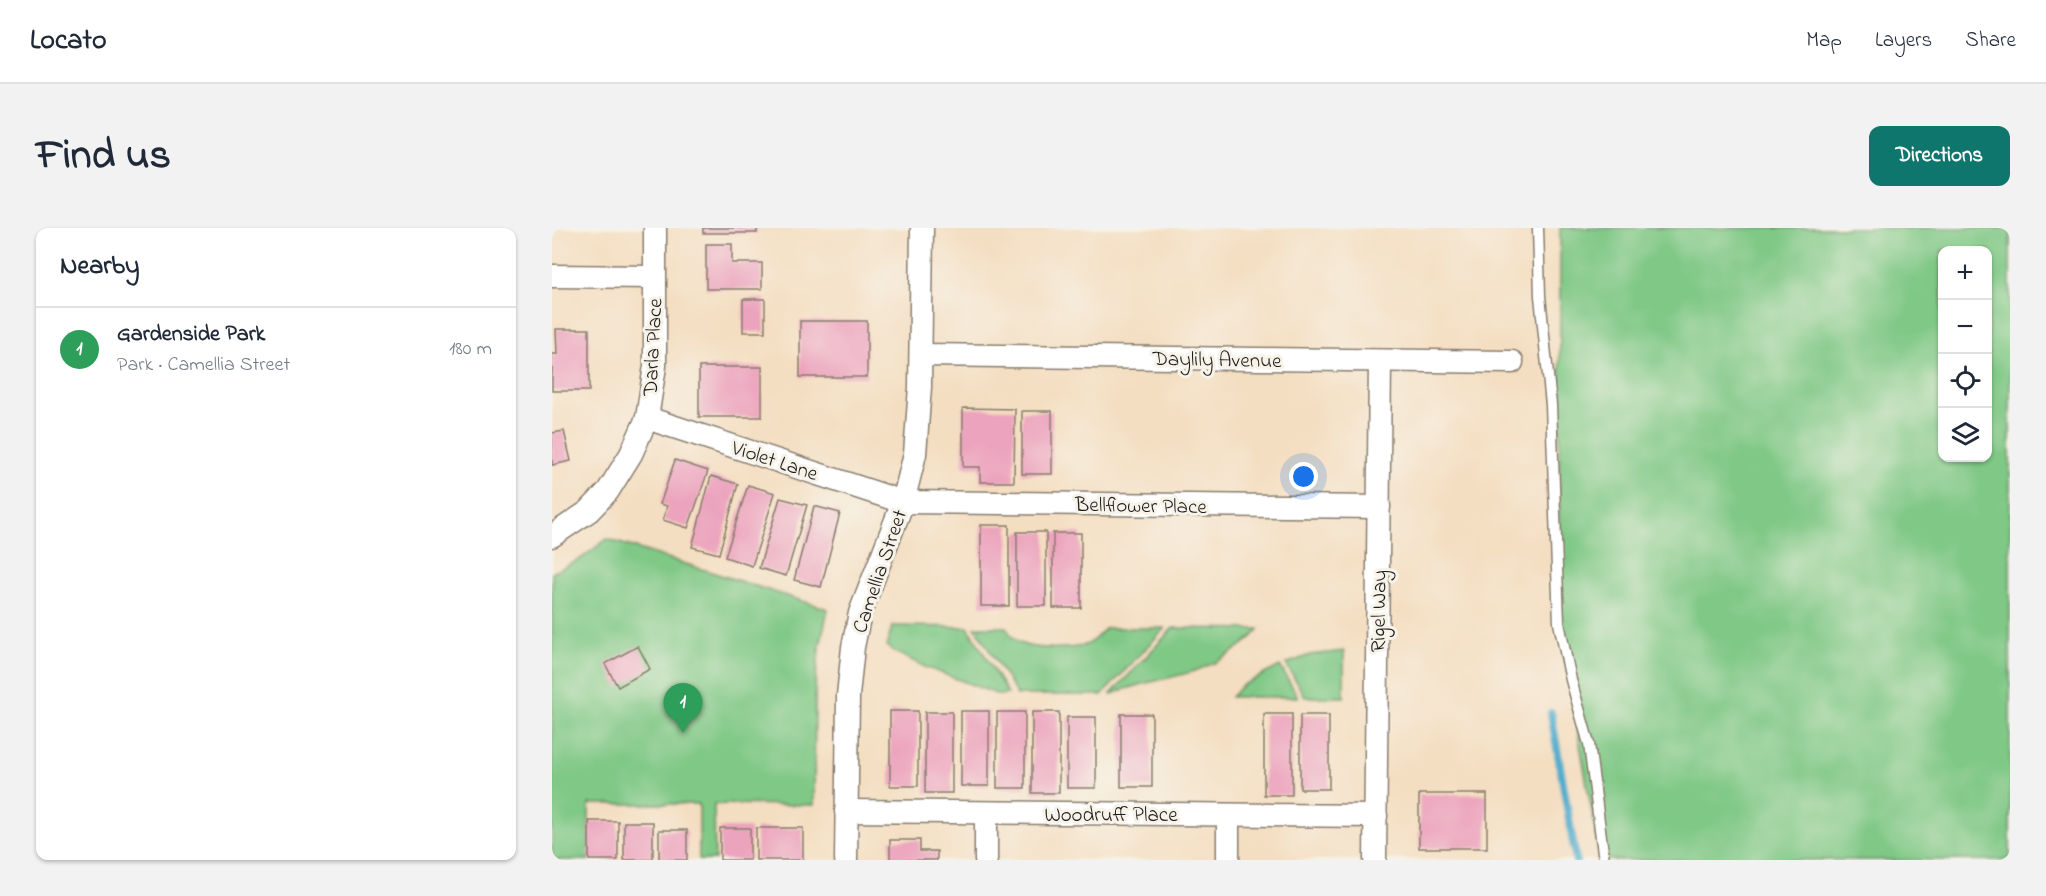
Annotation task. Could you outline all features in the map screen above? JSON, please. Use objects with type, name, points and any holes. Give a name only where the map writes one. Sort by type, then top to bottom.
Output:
[{"type":"street","name":"Darla Place","points":[[552,536],[589,511],[608,491],[631,454],[647,418],[655,366],[655,228]]},
{"type":"street","name":"Camellia Street","points":[[846,860],[848,696],[853,647],[860,613],[903,502],[915,454],[921,355],[922,228]]},
{"type":"street","points":[[552,276],[654,277]]},
{"type":"street","name":"Daylily Avenue","points":[[921,355],[1512,362]]},
{"type":"street","name":"Rigel Way","points":[[1375,860],[1380,362]]},
{"type":"street","name":"Violet Lane","points":[[647,418],[903,502]]},
{"type":"street","name":"Bellflower Place","points":[[903,502],[1379,507]]},
{"type":"street","name":"Woodruff Place","points":[[846,811],[1376,816]]},
{"type":"street","points":[[986,813],[986,860]]},
{"type":"street","points":[[1228,815],[1228,860]]},
{"type":"lane","points":[[1538,228],[1540,296],[1551,405],[1559,623],[1571,680],[1589,744],[1604,860]]},
{"type":"green space","points":[[1560,228],[2010,228],[2010,860],[1600,860],[1559,623]]},
{"type":"green space","points":[[607,539],[828,609],[819,650],[815,688],[814,805],[714,804],[715,860],[699,860],[699,804],[589,804],[589,860],[552,860],[552,573],[579,560]]},
{"type":"green space","points":[[892,626],[968,627],[1008,694],[999,695],[925,667],[891,650],[887,646]]},
{"type":"green space","points":[[975,627],[1006,627],[1018,642],[1024,645],[1053,648],[1088,644],[1106,628],[1165,628],[1102,695],[1017,695]]},
{"type":"green space","points":[[1173,628],[1259,629],[1238,648],[1207,666],[1110,695]]},
{"type":"green space","points":[[1344,651],[1344,697],[1305,697],[1286,664],[1310,655]]},
{"type":"green space","points":[[1280,666],[1298,697],[1231,697],[1241,686]]},
{"type":"building","points":[[703,228],[757,228],[757,233],[703,233]]},
{"type":"building","points":[[706,244],[732,244],[732,263],[762,263],[762,289],[706,289]]},
{"type":"building","points":[[743,299],[765,299],[765,332],[743,332]]},
{"type":"building","points":[[800,321],[867,321],[867,377],[800,377]]},
{"type":"building","points":[[556,329],[589,329],[589,391],[552,391],[552,354],[557,354]]},
{"type":"building","points":[[699,367],[762,367],[762,417],[699,417]]},
{"type":"building","points":[[963,408],[1015,409],[1014,482],[980,482],[980,467],[963,467]]},
{"type":"building","points":[[1022,411],[1052,411],[1052,474],[1022,474]]},
{"type":"building","points":[[564,431],[571,461],[552,465],[552,433]]},
{"type":"building","points":[[675,460],[708,471],[688,528],[663,520],[667,506],[660,504]]},
{"type":"building","points":[[711,476],[738,484],[719,554],[692,547]]},
{"type":"building","points":[[748,485],[775,493],[752,566],[725,557]]},
{"type":"building","points":[[780,498],[807,505],[786,576],[759,568]]},
{"type":"building","points":[[814,506],[840,513],[821,587],[794,580]]},
{"type":"building","points":[[981,525],[1009,525],[1009,606],[981,606]]},
{"type":"building","points":[[1017,532],[1046,532],[1046,606],[1017,606]]},
{"type":"building","points":[[1053,533],[1081,533],[1081,608],[1053,608]]},
{"type":"building","points":[[638,646],[650,669],[618,687],[605,664]]},
{"type":"building","points":[[890,711],[918,711],[918,786],[890,786]]},
{"type":"building","points":[[961,711],[989,711],[989,786],[961,786]]},
{"type":"building","points":[[925,712],[952,712],[952,793],[925,793]]},
{"type":"building","points":[[997,712],[1025,712],[1025,788],[997,788]]},
{"type":"building","points":[[1032,712],[1059,712],[1059,793],[1032,793]]},
{"type":"building","points":[[1121,714],[1152,714],[1152,787],[1121,787]]},
{"type":"building","points":[[1264,714],[1292,714],[1292,795],[1264,795]]},
{"type":"building","points":[[1300,715],[1329,715],[1329,789],[1300,789]]},
{"type":"building","points":[[1067,717],[1096,717],[1096,788],[1067,788]]},
{"type":"building","points":[[1419,794],[1487,794],[1487,848],[1419,848]]},
{"type":"building","points":[[589,821],[618,821],[618,860],[589,860]]},
{"type":"building","points":[[624,822],[653,822],[653,860],[624,860]]},
{"type":"building","points":[[720,828],[750,828],[750,860],[720,860]]},
{"type":"building","points":[[756,828],[803,828],[803,860],[756,860]]},
{"type":"building","points":[[659,830],[687,830],[687,860],[659,860]]},
{"type":"building","points":[[890,840],[920,840],[920,851],[937,851],[937,860],[890,860]]},
{"type":"waterway","points":[[1551,713],[1576,860]]},
{"type":"place","name":"Gardenside Park","points":[[683,733]]}]
